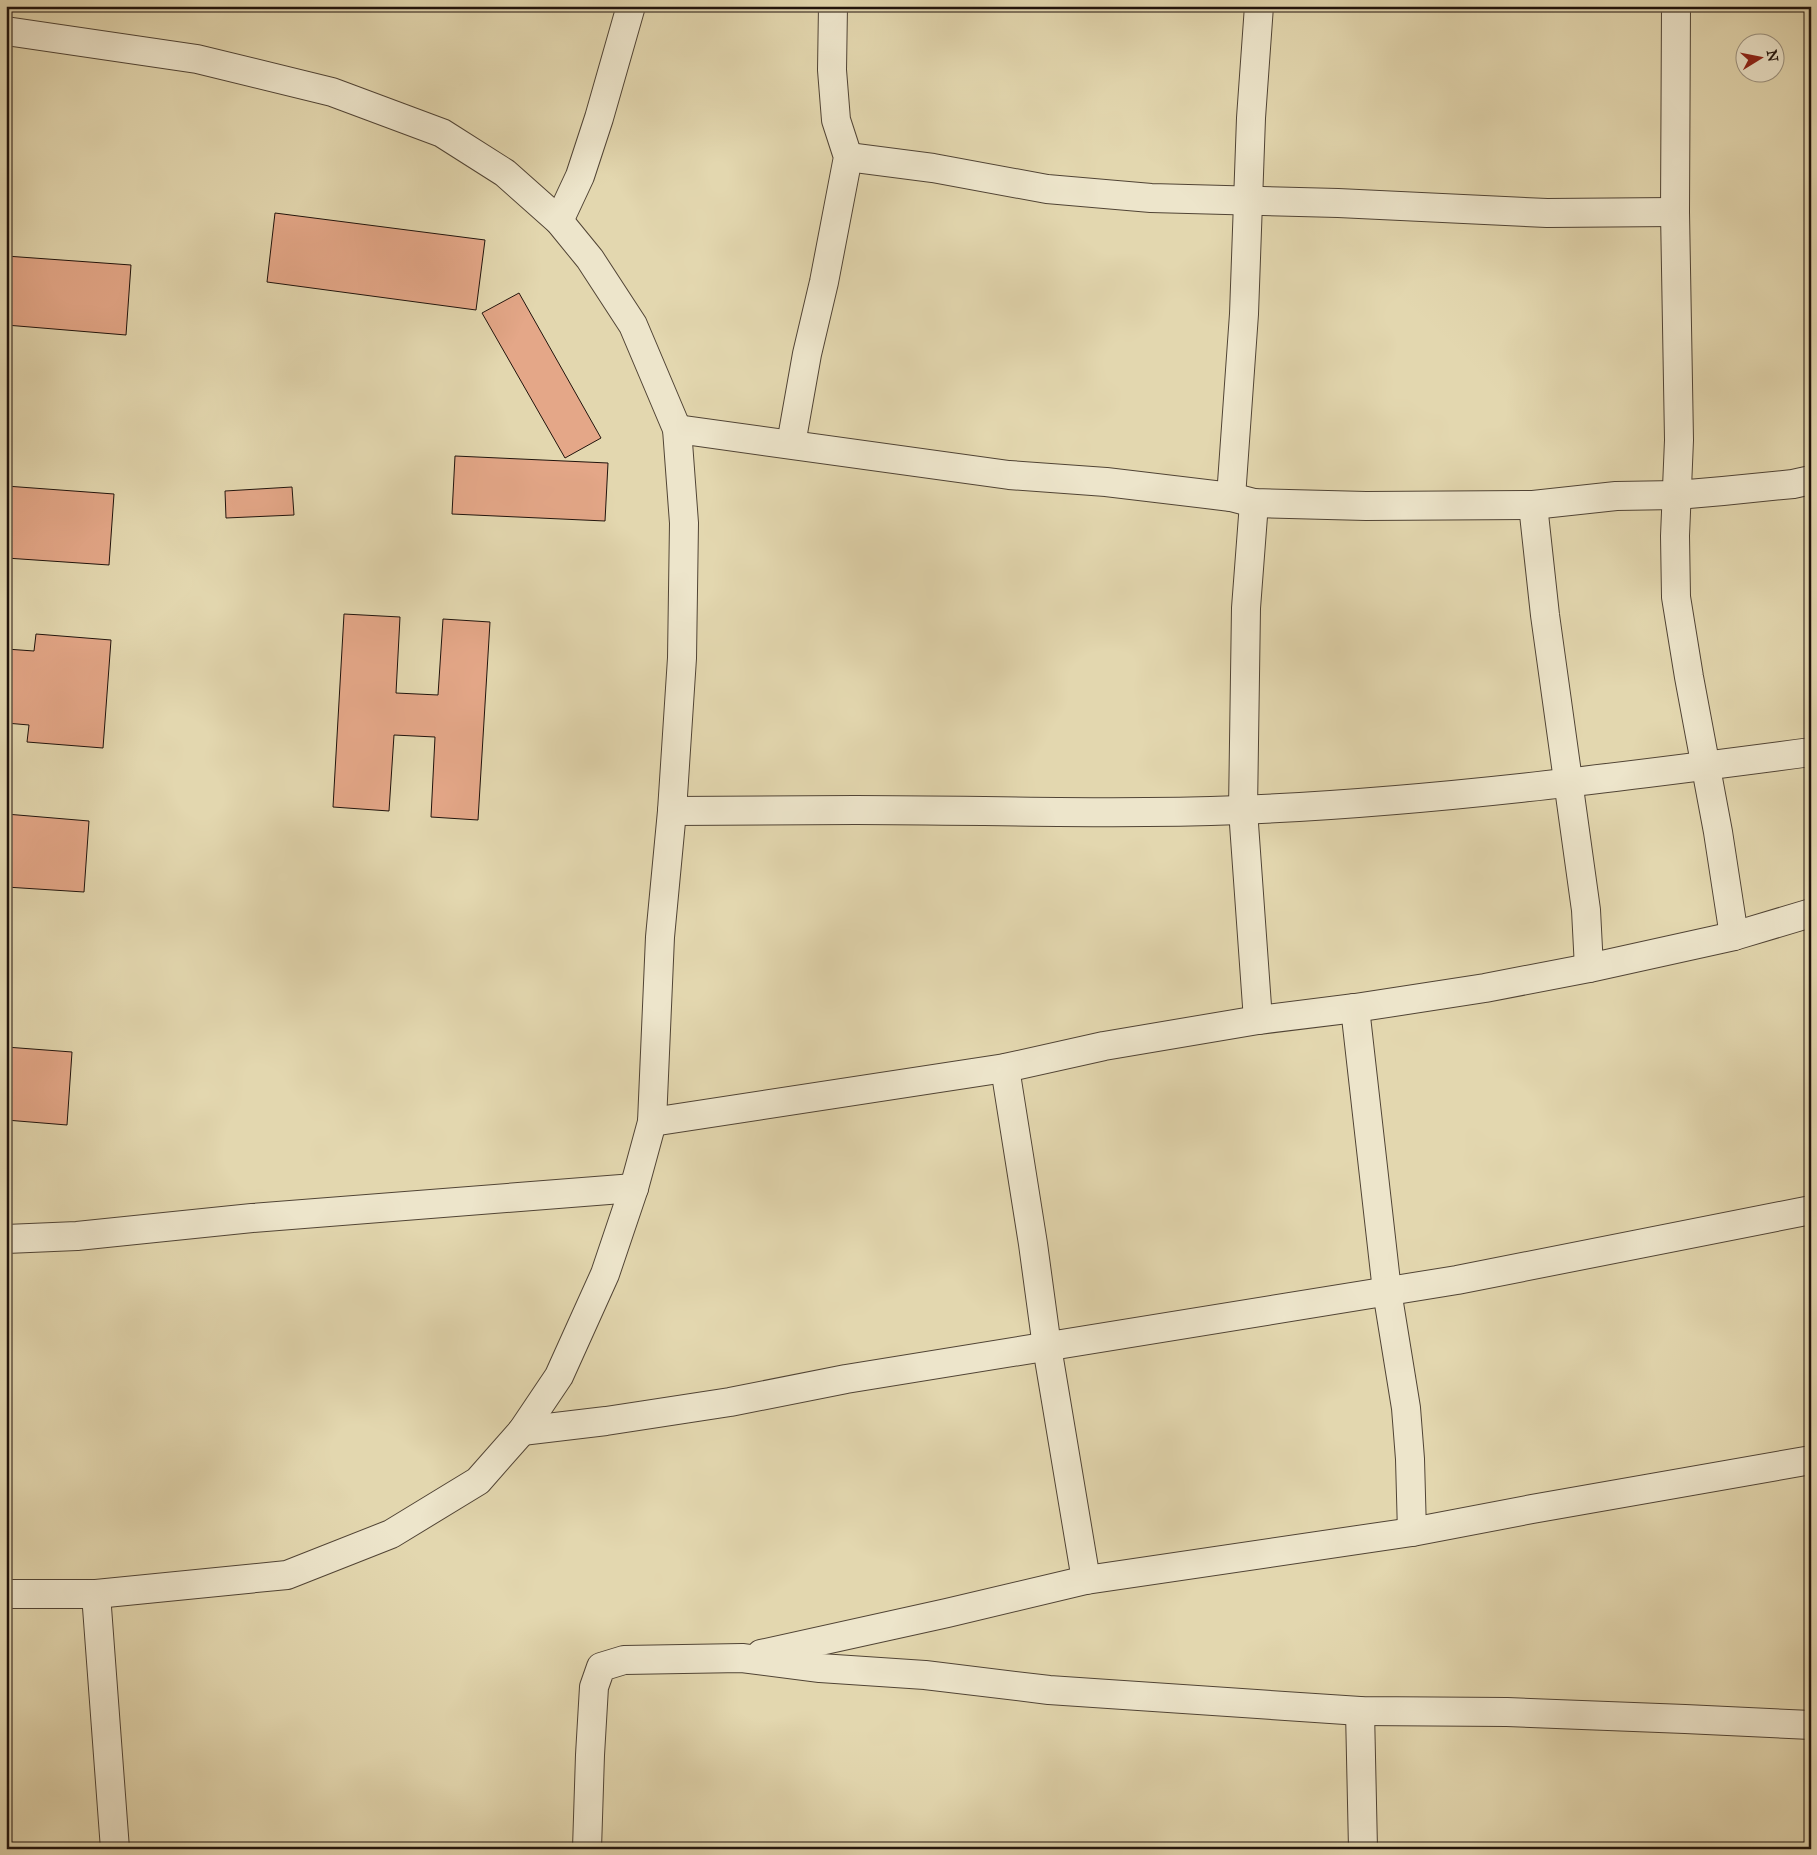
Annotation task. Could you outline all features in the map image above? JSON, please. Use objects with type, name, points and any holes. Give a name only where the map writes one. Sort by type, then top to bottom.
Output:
[{"type":"street","points":[[559,221],[582,168],[599,118],[630,6]]},
{"type":"street","points":[[790,444],[848,157],[836,120],[832,70],[833,6]]},
{"type":"street","points":[[1258,1020],[1243,810],[1246,608],[1242,500],[1244,314],[1251,118],[1259,6]]},
{"type":"street","points":[[1676,6],[1675,212],[1679,440],[1676,597],[1688,678],[1706,766],[1734,936]]},
{"type":"street","points":[[6,31],[196,59],[332,92],[442,133],[505,173],[559,221],[590,259],[633,326],[677,429],[684,533],[682,658],[672,811],[660,937],[652,1122],[634,1188],[605,1274],[559,1376],[522,1431],[478,1481],[391,1534],[287,1575],[96,1594],[6,1594]]},
{"type":"street","points":[[848,157],[933,168],[1047,189],[1151,198],[1338,203],[1547,213],[1675,212]]},
{"type":"street","points":[[677,429],[1009,476],[1106,482],[1242,500],[1366,506],[1533,505],[1616,496],[1677,495],[1793,484],[1811,480]]},
{"type":"street","points":[[1533,505],[1545,615],[1586,910],[1589,968]]},
{"type":"street","points":[[672,811],[857,810],[1150,813],[1243,810],[1330,805],[1568,783],[1811,752]]},
{"type":"street","points":[[652,1122],[1005,1068],[1104,1046],[1258,1020],[1355,1008],[1485,988],[1589,968],[1734,936],[1811,913]]},
{"type":"street","points":[[1355,1008],[1387,1291],[1406,1408],[1410,1459],[1412,1532]]},
{"type":"street","points":[[1005,1068],[1047,1347],[1086,1580]]},
{"type":"street","points":[[6,1239],[78,1236],[252,1218],[634,1188]]},
{"type":"street","points":[[522,1431],[606,1421],[730,1402],[846,1379],[1457,1280],[1811,1210]]},
{"type":"street","points":[[742,1658],[1086,1580],[1412,1532],[1811,1460]]},
{"type":"street","points":[[96,1594],[115,1849]]},
{"type":"street","points":[[586,1849],[594,1687],[601,1667],[624,1660],[742,1658],[820,1668],[925,1675],[1049,1690],[1360,1712],[1507,1712],[1685,1718],[1811,1725]]},
{"type":"street","points":[[1360,1712],[1363,1849]]},
{"type":"building","points":[[275,213],[485,240],[476,310],[267,282]]},
{"type":"building","points":[[6,256],[131,265],[126,335],[6,325]]},
{"type":"building","points":[[519,293],[601,438],[565,458],[482,313]]},
{"type":"building","points":[[455,456],[608,463],[605,521],[452,514]]},
{"type":"building","points":[[6,486],[114,494],[109,565],[6,558]]},
{"type":"building","points":[[292,487],[294,515],[226,518],[225,491]]},
{"type":"building","points":[[344,614],[400,617],[396,693],[438,695],[443,619],[490,622],[478,820],[431,817],[435,737],[394,735],[389,811],[333,807]]},
{"type":"building","points":[[36,634],[111,640],[103,748],[27,742],[29,725],[6,723],[6,649],[34,651]]},
{"type":"building","points":[[6,814],[89,821],[84,892],[6,887]]},
{"type":"building","points":[[6,1047],[72,1052],[67,1125],[6,1120]]}]
